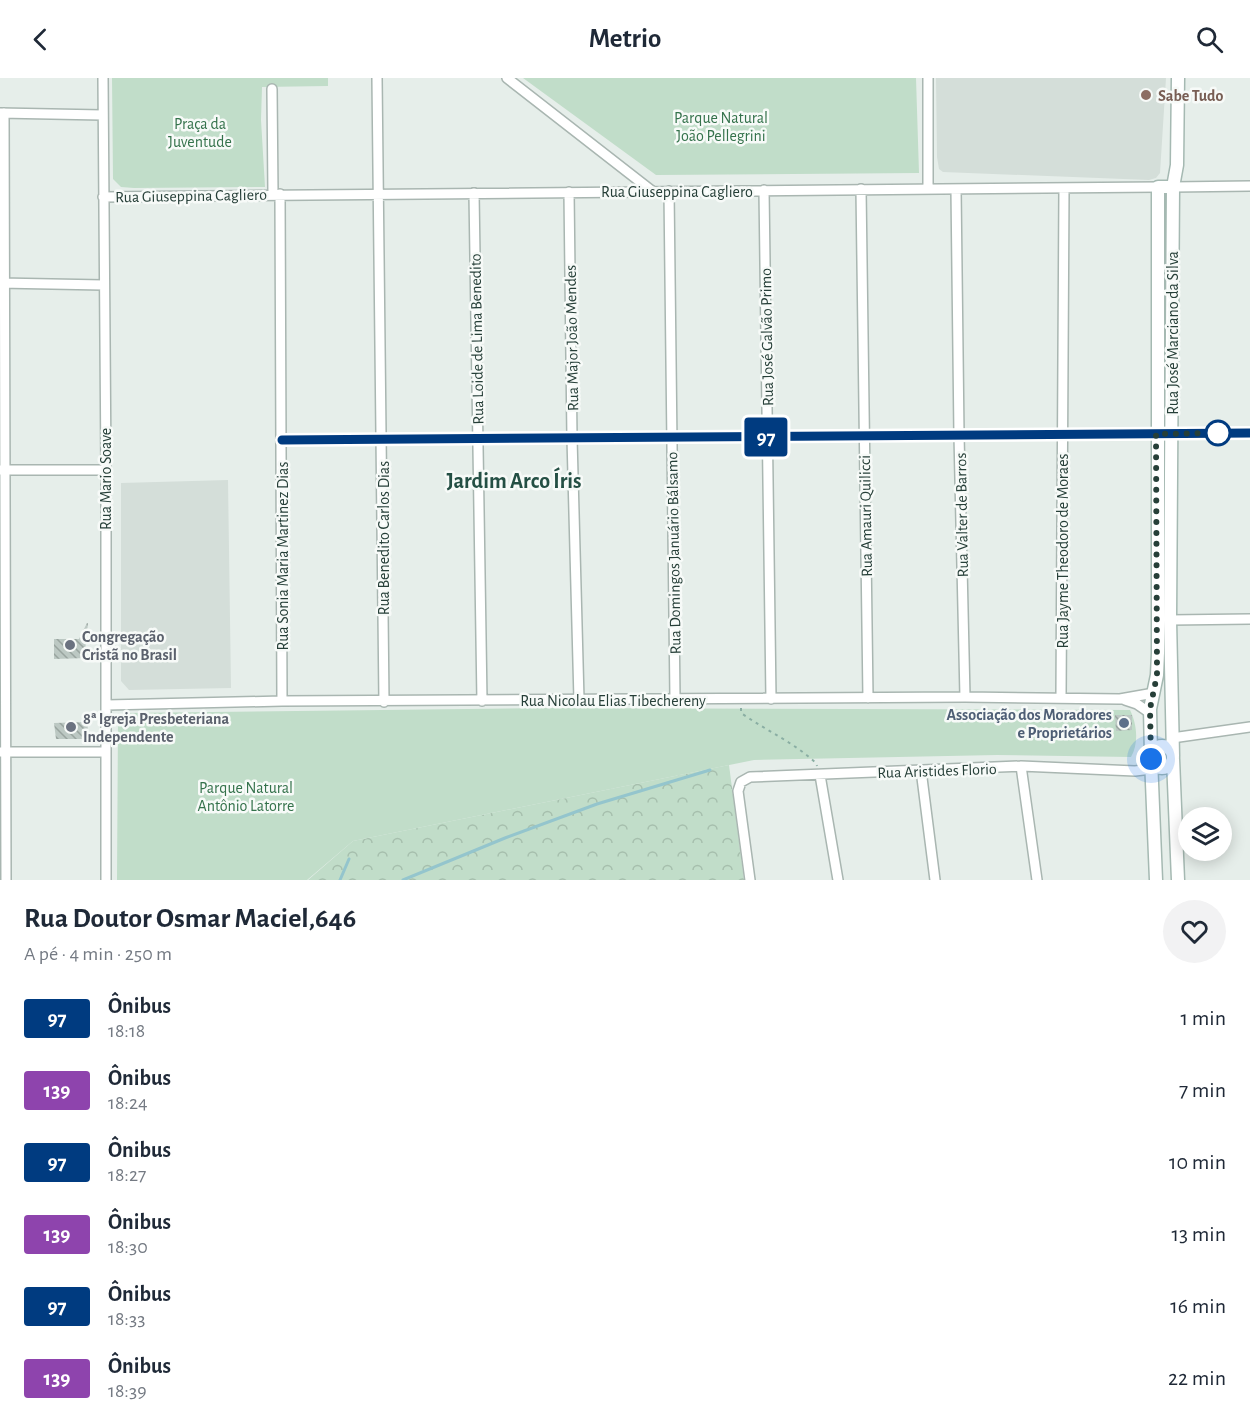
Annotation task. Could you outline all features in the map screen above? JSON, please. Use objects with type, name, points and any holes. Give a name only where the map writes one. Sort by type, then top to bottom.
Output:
[{"type":"street","name":"Rua Mario Soave","points":[[103,78],[106,880]]},
{"type":"street","name":"Rua Benedito Carlos Dias","points":[[377,78],[383,440],[384,702]]},
{"type":"street","points":[[507,78],[652,191]]},
{"type":"street","points":[[928,78],[928,189]]},
{"type":"street","name":"Rua José Marciano da Silva","points":[[1178,78],[1177,165],[1173,187],[1170,620],[1178,880]]},
{"type":"street","name":"Rua Sonia Maria Martinez Dias","points":[[272,89],[282,440],[282,702]]},
{"type":"street","points":[[6,880],[3,752],[2,113],[102,115]]},
{"type":"street","name":"Rua Giuseppina Cagliero","points":[[103,197],[1250,186]]},
{"type":"street","name":"Rua José Marciano da Silva","points":[[1156,880],[1150,713],[1157,675],[1158,653],[1156,434],[1158,187]]},
{"type":"street","name":"Rua Jayme Theodoro de Moraes","points":[[1061,698],[1064,188]]},
{"type":"street","name":"Rua Amauri Quilicci","points":[[861,189],[868,698]]},
{"type":"street","name":"Rua Valter de Barros","points":[[957,189],[959,435],[965,697]]},
{"type":"street","name":"Rua José Galvão Primo","points":[[764,190],[771,699]]},
{"type":"street","name":"Rua Domingos Januário Bálsamo","points":[[669,191],[675,699]]},
{"type":"street","name":"Rua Major João Mendes","points":[[569,192],[572,438],[579,700]]},
{"type":"street","name":"Rua Loide de Lima Benedito","points":[[474,193],[482,701]]},
{"type":"street","points":[[2,283],[103,285]]},
{"type":"street","points":[[282,440],[1250,433]]},
{"type":"street","points":[[3,470],[106,470]]},
{"type":"street","points":[[1170,620],[1250,619]]},
{"type":"street","name":"Rua Nicolau Elias Tibechereny","points":[[106,705],[965,697],[1120,699],[1154,693]]},
{"type":"street","name":"Rua Nicolau Elias Tibechereny","points":[[1120,699],[1137,704],[1150,713]]},
{"type":"street","points":[[1172,719],[1177,728],[1192,735]]},
{"type":"street","points":[[1151,760],[1158,739],[1250,727]]},
{"type":"street","points":[[1151,760],[1168,766],[1180,743],[1192,735]]},
{"type":"street","points":[[1151,760],[1156,748],[1162,746],[1171,750],[1173,757]]},
{"type":"street","points":[[3,752],[106,752]]},
{"type":"street","name":"Rua Aristides Florio","points":[[750,880],[738,792],[741,782],[754,776],[1021,766],[1135,771],[1151,760]]},
{"type":"street","points":[[1021,766],[1037,880]]},
{"type":"street","points":[[921,770],[935,880]]},
{"type":"street","points":[[1135,771],[1145,777],[1152,789]]},
{"type":"street","points":[[820,775],[838,880]]},
{"type":"path","points":[[740,699],[741,713],[765,730],[797,746],[816,763],[820,775]]},
{"type":"shaded area","points":[[936,78],[1166,78],[1160,173],[1156,178],[1149,180],[943,172],[939,169],[937,157]]},
{"type":"shaded area","points":[[228,480],[231,688],[129,690],[121,681],[121,483]]},
{"type":"green space","name":"Praça da Juventude","points":[[112,78],[328,78],[328,86],[262,87],[261,120],[265,187],[134,188],[121,187],[113,179]]},
{"type":"green space","name":"Parque Natural João Pellegrini","points":[[523,78],[916,78],[919,173],[656,175]]},
{"type":"green space","name":"Parque Natural Antônio Latorre","points":[[548,708],[1130,710],[1136,727],[1136,740],[1131,757],[997,755],[754,760],[353,841],[307,880],[117,880],[118,719],[125,713]]},
{"type":"green space","points":[[729,765],[744,880],[308,880],[353,841]]},
{"type":"building","name":"Congregação Cristã no Brasil","points":[[87,623],[85,651],[87,658],[54,659],[54,639],[79,639]]},
{"type":"building","name":"Associação dos Moradores e Proprietários","points":[[1115,715],[1132,715],[1132,730],[1116,731]]},
{"type":"building","name":"8ª Igreja Presbeteriana Independente","points":[[88,722],[87,739],[56,739],[54,723]]},
{"type":"waterway","points":[[403,880],[505,838],[597,804],[710,770]]},
{"type":"waterway","points":[[340,880],[349,859]]},
{"type":"bus line","name":"97","points":[[282,440],[1250,433]]},
{"type":"place","name":"Sabe Tudo","points":[[1146,95]]},
{"type":"place","name":"Congregação Cristã no Brasil","points":[[70,645]]},
{"type":"place","name":"Associação dos Moradores e Proprietários","points":[[1124,723]]},
{"type":"place","name":"8ª Igreja Presbeteriana Independente","points":[[71,727]]},
{"type":"district","name":"Jardim Arco Íris","points":[[514,480]]},
{"type":"route","points":[[1151,759],[1150,709],[1157,675],[1158,631],[1156,434],[1218,433]]}]
